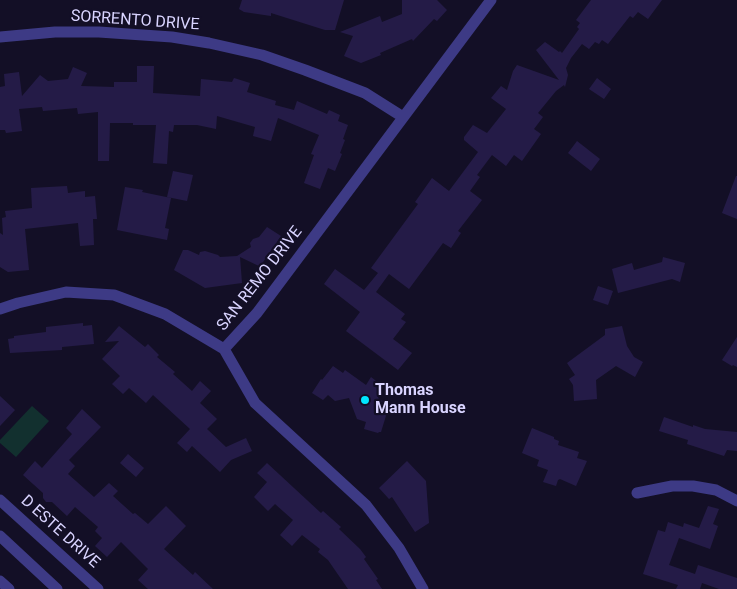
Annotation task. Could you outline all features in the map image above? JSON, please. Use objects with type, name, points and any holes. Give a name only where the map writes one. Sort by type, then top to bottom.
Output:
[{"type":"street","name":"SAN REMO DRIVE","points":[[423,589],[400,548],[366,506],[255,403],[224,349],[257,313],[490,0]]},
{"type":"street","name":"SORRENTO DRIVE","points":[[0,37],[55,32],[98,32],[172,37],[209,43],[262,55],[305,70],[365,93],[403,117]]},
{"type":"street","points":[[0,309],[18,302],[66,292],[114,295],[165,314],[224,349]]},
{"type":"street","points":[[637,493],[672,486],[693,486],[716,490],[737,501]]},
{"type":"street","name":"D ESTE DRIVE","points":[[0,500],[98,589]]},
{"type":"street","points":[[0,536],[57,589]]},
{"type":"street","points":[[0,581],[9,589]]},
{"type":"green space","points":[[32,406],[49,421],[16,457],[0,443],[0,440]]},
{"type":"building","points":[[242,0],[344,0],[335,30],[325,30],[271,13],[271,16],[244,12],[239,9]]},
{"type":"building","points":[[402,0],[437,0],[447,10],[437,21],[434,19],[413,41],[412,39],[361,63],[344,56],[353,36],[340,32],[380,16],[382,22],[402,14]]},
{"type":"building","points":[[591,0],[662,0],[648,19],[638,12],[633,18],[630,16],[608,44],[602,40],[599,44],[595,42],[589,49],[582,44],[566,68],[568,75],[565,87],[564,85],[556,91],[538,113],[543,117],[534,129],[541,134],[522,161],[514,155],[506,166],[492,155],[477,175],[480,177],[470,191],[482,200],[458,231],[461,233],[451,248],[443,243],[409,289],[389,274],[376,292],[405,314],[401,319],[406,322],[393,339],[412,353],[398,370],[346,331],[360,312],[324,284],[335,269],[364,290],[378,273],[371,268],[418,204],[415,202],[432,178],[449,191],[478,152],[464,140],[464,137],[473,125],[487,133],[506,109],[491,98],[501,86],[507,90],[517,65],[559,80],[536,50],[545,42],[562,53],[579,29],[577,27],[580,23],[576,20]]},
{"type":"building","points":[[137,66],[154,66],[153,93],[200,96],[201,79],[232,82],[234,78],[250,83],[247,92],[276,101],[275,105],[294,110],[297,101],[327,114],[329,110],[340,115],[338,121],[348,125],[340,153],[342,154],[335,171],[328,168],[320,189],[304,183],[314,155],[311,154],[319,135],[278,118],[271,141],[253,136],[255,127],[217,116],[216,129],[197,125],[174,125],[173,132],[169,131],[167,164],[153,163],[156,125],[133,125],[133,123],[110,123],[109,161],[98,161],[98,112],[78,114],[77,108],[43,111],[42,107],[19,109],[22,131],[6,133],[5,130],[0,130],[0,87],[5,86],[4,74],[19,72],[22,96],[40,75],[48,81],[68,79],[73,67],[87,73],[81,86],[114,87],[114,82],[137,82]]},
{"type":"building","points":[[597,78],[611,89],[604,99],[589,89]]},
{"type":"building","points":[[577,141],[600,159],[591,171],[568,153]]},
{"type":"building","points":[[173,171],[193,175],[187,201],[167,197]]},
{"type":"building","points":[[737,176],[737,219],[722,213]]},
{"type":"building","points":[[67,186],[68,193],[85,191],[85,197],[95,196],[97,219],[93,219],[94,245],[80,246],[78,223],[25,229],[29,270],[8,272],[0,267],[0,233],[3,235],[2,218],[6,217],[5,211],[32,208],[31,188]]},
{"type":"building","points":[[125,187],[171,198],[165,228],[169,229],[167,240],[117,230]]},
{"type":"building","points":[[267,227],[281,236],[261,267],[240,257],[242,283],[205,288],[174,270],[183,250],[199,255],[200,252],[205,251],[220,257],[237,256],[251,247],[250,243],[253,239],[259,237]]},
{"type":"building","points":[[663,257],[685,263],[680,282],[672,279],[618,293],[612,269],[632,263],[634,270],[662,262]]},
{"type":"building","points":[[598,286],[613,291],[608,305],[593,300]]},
{"type":"building","points":[[83,323],[83,326],[92,325],[94,344],[62,347],[62,350],[10,353],[8,339],[14,338],[14,336],[46,332],[46,327]]},
{"type":"building","points":[[119,326],[145,347],[148,344],[159,355],[157,357],[175,372],[173,374],[192,391],[200,381],[211,391],[200,403],[217,419],[207,429],[226,447],[246,438],[252,451],[231,460],[220,472],[192,446],[187,452],[177,443],[190,429],[153,395],[146,403],[129,388],[123,394],[112,384],[120,376],[102,359],[119,341],[105,342]]},
{"type":"building","points":[[622,326],[627,346],[634,357],[643,362],[635,377],[616,366],[596,380],[597,399],[574,401],[573,385],[569,379],[575,375],[567,363],[605,335],[605,329]]},
{"type":"building","points":[[737,337],[737,367],[722,360]]},
{"type":"building","name":"Thomas Mann House","points":[[333,366],[343,373],[345,370],[366,385],[371,377],[384,387],[378,398],[389,406],[381,432],[378,433],[364,429],[366,422],[357,419],[349,398],[335,401],[328,395],[323,400],[312,393]]},
{"type":"building","points":[[0,396],[15,410],[0,426]]},
{"type":"building","points":[[82,409],[101,427],[69,460],[75,466],[68,474],[94,497],[109,483],[118,491],[113,496],[133,514],[135,513],[148,524],[166,506],[186,526],[164,549],[193,575],[195,572],[213,589],[148,589],[138,580],[148,569],[121,542],[107,557],[95,546],[102,538],[95,531],[98,527],[75,507],[67,516],[52,502],[46,502],[43,498],[43,493],[23,475],[35,461],[42,468],[72,434],[66,428]]},
{"type":"building","points":[[664,417],[693,427],[693,425],[705,429],[737,432],[737,451],[727,450],[724,456],[687,444],[688,440],[659,431]]},
{"type":"building","points":[[532,428],[554,437],[554,439],[559,441],[558,445],[579,452],[577,458],[587,461],[576,486],[560,479],[556,486],[543,482],[548,470],[537,466],[539,460],[522,453]]},
{"type":"building","points":[[128,454],[144,468],[136,477],[120,463]]},
{"type":"building","points":[[407,461],[426,481],[429,523],[415,532],[392,497],[389,499],[379,488]]},
{"type":"building","points":[[267,463],[321,513],[323,511],[341,527],[339,529],[366,557],[364,559],[378,579],[376,580],[382,589],[348,589],[328,560],[318,552],[320,549],[302,535],[292,546],[280,535],[293,520],[275,504],[268,511],[254,497],[267,482],[257,473]]},
{"type":"building","points":[[708,506],[719,509],[713,524],[718,526],[710,549],[679,538],[669,565],[695,574],[698,565],[737,578],[737,589],[719,589],[702,583],[700,589],[676,589],[678,585],[643,574],[658,530],[665,532],[668,522],[683,527],[684,523],[699,528]]},
{"type":"place","name":"Thomas Mann House","points":[[365,400]]}]
